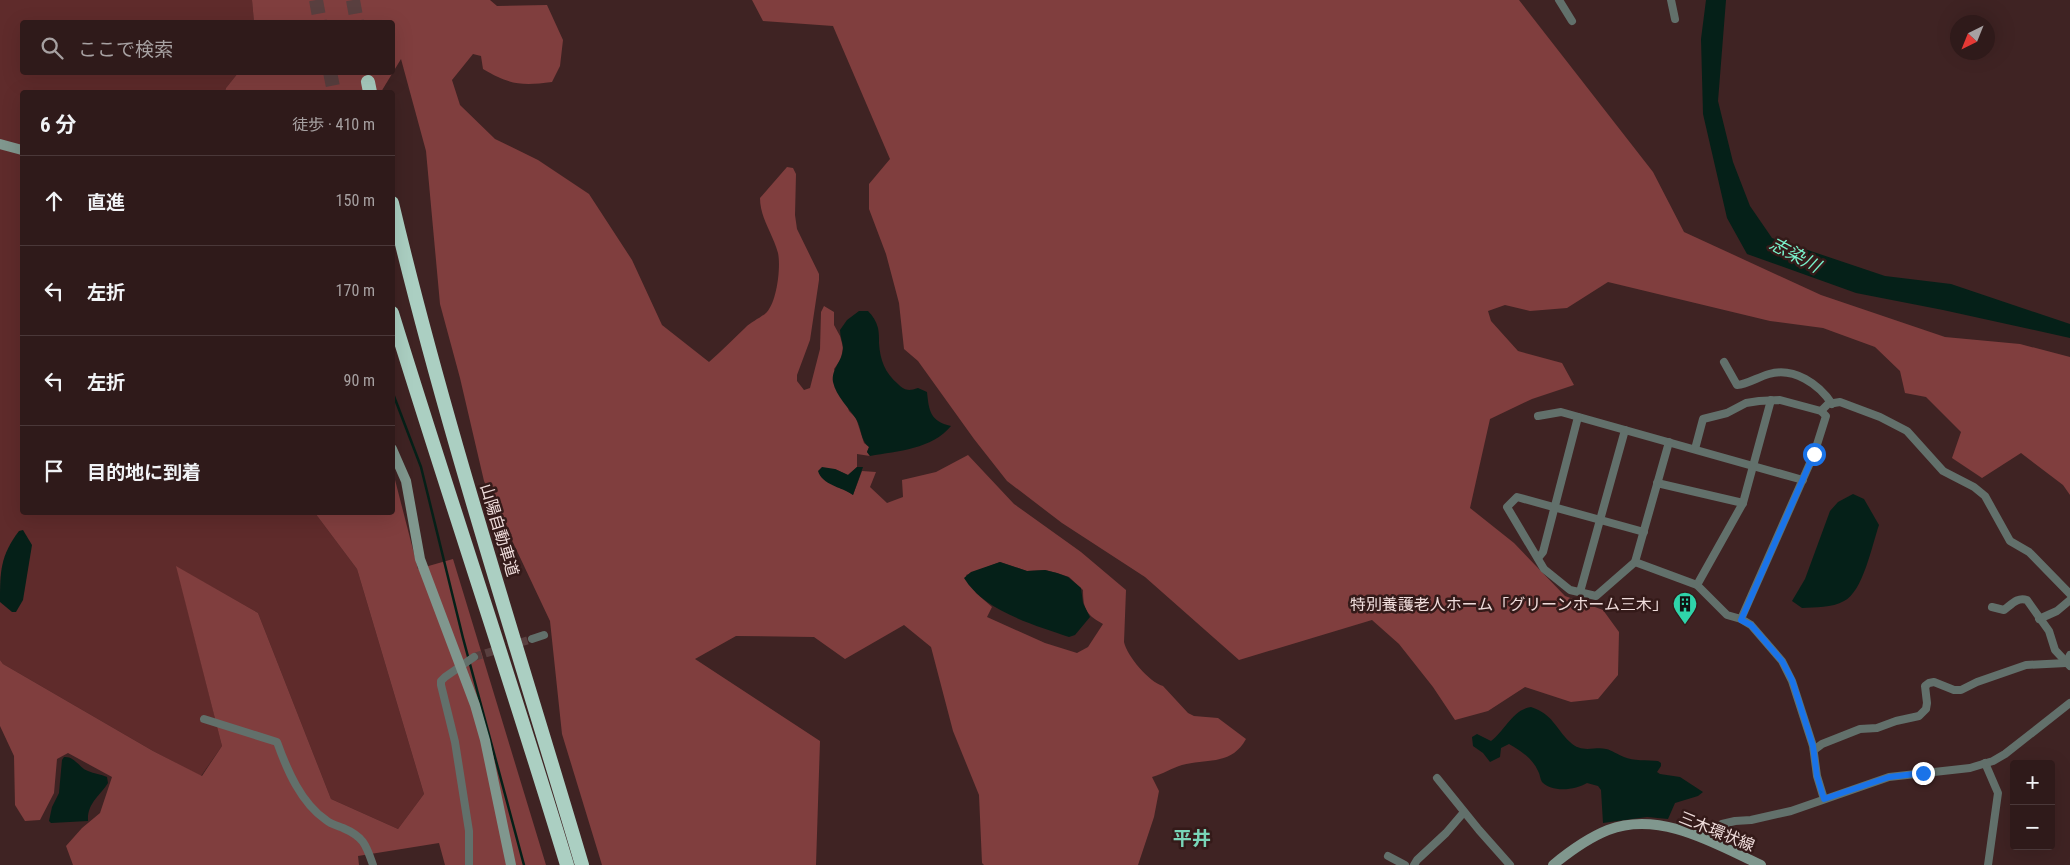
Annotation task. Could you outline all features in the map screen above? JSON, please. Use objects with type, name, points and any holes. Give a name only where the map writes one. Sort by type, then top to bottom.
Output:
[{"type":"highway","name":"山陽自動車道","points":[[395,216],[414,295],[445,408],[582,865]]},
{"type":"highway","points":[[395,323],[520,710],[567,865]]},
{"type":"street","points":[[1559,0],[1572,21]]},
{"type":"street","points":[[1672,0],[1675,19]]},
{"type":"street","points":[[0,144],[20,149]]},
{"type":"street","points":[[1724,362],[1736,385],[1770,374],[1791,373],[1808,379],[1827,396],[1832,404]]},
{"type":"street","points":[[1697,585],[1743,502],[1771,400]]},
{"type":"street","points":[[1695,449],[1703,419],[1727,414],[1746,403],[1780,400],[1821,411],[1826,416],[1814,454],[1741,620]]},
{"type":"street","points":[[1821,411],[1828,404],[1840,402],[1880,417],[1907,431],[1943,471],[1974,486],[1985,496],[2010,542],[2029,552],[2070,594]]},
{"type":"street","points":[[1538,416],[1561,412],[1803,480]]},
{"type":"street","points":[[1538,558],[1542,552],[1555,507],[1578,417]]},
{"type":"street","points":[[1580,592],[1624,430]]},
{"type":"street","points":[[1644,532],[1517,497],[1507,507],[1544,569],[1570,590],[1596,596],[1635,562],[1644,532],[1669,442]]},
{"type":"street","points":[[395,456],[406,481],[420,559],[485,740],[511,865]]},
{"type":"street","points":[[1657,483],[1743,502]]},
{"type":"street","points":[[1635,562],[1697,585],[1727,615],[1751,625],[1782,661],[1792,680],[1814,750],[1817,776],[1824,799]]},
{"type":"street","points":[[1992,607],[2004,610],[2016,600],[2021,598],[2027,600],[2049,631],[2055,650],[2069,661]]},
{"type":"street","points":[[2039,619],[2057,611],[2070,600]]},
{"type":"street","points":[[532,640],[544,635]]},
{"type":"street","points":[[470,865],[469,831],[455,742],[441,691],[441,681],[474,657]]},
{"type":"street","points":[[1814,750],[1822,744],[1860,729],[1877,728],[1896,721],[1919,716],[1926,709],[1925,686],[1929,683],[1934,682],[1954,690],[1961,690],[1976,682],[2026,665],[2069,661]]},
{"type":"street","points":[[1704,838],[1722,824],[1791,811],[1889,777],[1970,768],[1986,763],[2005,754],[2070,704]]},
{"type":"street","points":[[204,719],[277,742],[285,764],[307,804],[326,821],[357,834],[366,844],[373,865]]},
{"type":"street","points":[[1986,763],[1998,793],[1988,865]]},
{"type":"street","points":[[1437,778],[1510,865]]},
{"type":"street","points":[[1414,865],[1464,812]]},
{"type":"street","name":"三木環状線","points":[[1553,865],[1588,839],[1610,829],[1658,824],[1704,838],[1761,865]]},
{"type":"street","points":[[1388,856],[1405,865]]},
{"type":"shaded area","points":[[0,0],[252,0],[254,20],[20,20],[20,75],[236,75],[226,90],[20,90],[20,515],[316,515],[357,569],[424,794],[398,829],[331,799],[258,613],[177,567],[222,746],[201,776],[153,751],[3,664],[0,660]]},
{"type":"shaded area","points":[[252,0],[490,0],[497,6],[547,5],[563,40],[560,66],[552,82],[524,84],[509,81],[483,69],[481,56],[473,54],[452,80],[460,105],[495,139],[538,160],[589,194],[632,260],[662,325],[709,362],[748,326],[767,312],[770,307],[777,284],[779,259],[776,246],[764,219],[760,198],[787,167],[793,168],[796,174],[795,215],[797,229],[819,274],[810,340],[797,375],[797,381],[804,390],[810,388],[820,349],[821,312],[824,306],[834,312],[834,325],[843,347],[841,359],[834,369],[849,411],[856,418],[864,443],[869,447],[867,452],[870,456],[857,454],[857,467],[848,475],[835,469],[836,487],[844,489],[853,495],[862,471],[876,472],[870,487],[887,503],[903,497],[902,480],[936,472],[968,455],[1014,504],[1081,552],[1126,590],[1124,642],[1129,654],[1145,674],[1157,684],[1163,686],[1188,713],[1194,716],[1218,718],[1246,739],[1240,748],[1226,757],[1182,765],[1152,777],[1159,791],[1154,817],[1138,865],[984,865],[982,863],[979,795],[953,731],[931,647],[904,625],[845,659],[814,637],[736,636],[695,659],[820,741],[816,865],[602,865],[562,734],[550,621],[484,481],[460,378],[440,304],[426,151],[401,59],[395,69],[395,20],[254,20]],"holes":[[[1000,562],[1027,571],[1045,570],[1069,577],[1083,590],[1087,611],[1093,618],[1103,624],[1088,647],[1077,653],[1045,643],[987,617],[992,607],[976,593],[966,575]]]},
{"type":"shaded area","points":[[752,0],[1519,0],[1653,172],[1684,232],[1821,295],[1945,337],[2020,344],[2070,357],[2070,495],[2063,485],[2021,453],[1982,478],[1952,458],[1961,432],[1926,397],[1905,393],[1900,371],[1875,347],[1823,328],[1770,321],[1608,282],[1567,308],[1530,311],[1505,305],[1488,311],[1491,321],[1518,351],[1562,363],[1574,385],[1532,399],[1490,419],[1470,508],[1514,543],[1565,596],[1603,610],[1619,632],[1618,675],[1598,699],[1571,702],[1525,687],[1488,711],[1455,720],[1433,687],[1399,644],[1372,620],[1239,660],[1145,577],[1062,523],[1007,481],[918,361],[904,349],[899,303],[886,254],[869,209],[869,184],[890,159],[833,26],[763,21]]},
{"type":"shaded area","points":[[236,75],[391,75],[382,90],[226,90]]},
{"type":"shaded area","points":[[395,480],[418,569],[453,559],[546,865],[445,865],[439,843],[358,856],[359,865],[73,865],[66,846],[82,828],[100,813],[112,777],[68,753],[57,759],[54,793],[40,820],[25,821],[15,805],[14,756],[0,726],[0,660],[3,664],[153,751],[202,776],[222,746],[176,566],[258,613],[331,799],[398,829],[424,794],[357,569],[316,515],[395,515]]},
{"type":"water","name":"志染川","points":[[1706,0],[1726,0],[1718,101],[1733,162],[1750,206],[1772,238],[1885,276],[1951,284],[2070,324],[2070,338],[1856,293],[1747,254],[1727,218],[1703,114],[1701,39]]},
{"type":"water","points":[[859,311],[868,311],[875,321],[884,366],[893,380],[905,389],[918,388],[927,392],[932,414],[939,421],[951,426],[934,440],[914,448],[870,456],[867,452],[869,447],[864,441],[858,422],[840,397],[833,382],[834,373],[843,349],[840,330],[847,320]]},
{"type":"water","points":[[822,467],[835,469],[848,475],[857,467],[863,467],[853,495],[824,480],[818,471]]},
{"type":"water","points":[[1853,494],[1864,499],[1879,525],[1862,578],[1851,596],[1844,601],[1829,606],[1802,608],[1792,601],[1805,579],[1830,511],[1838,502]]},
{"type":"water","points":[[23,530],[32,545],[23,600],[16,612],[12,612],[0,602],[2,565],[8,548],[19,531]]},
{"type":"water","points":[[1000,562],[1027,571],[1045,570],[1068,577],[1081,588],[1083,603],[1090,617],[1075,635],[1069,637],[1026,622],[997,608],[973,590],[964,578],[971,572]]},
{"type":"water","points":[[1531,707],[1549,717],[1565,737],[1579,748],[1602,748],[1632,759],[1658,761],[1661,763],[1661,766],[1657,772],[1680,777],[1703,792],[1698,796],[1675,803],[1668,819],[1647,817],[1603,823],[1601,790],[1598,786],[1587,783],[1571,789],[1552,788],[1542,782],[1539,772],[1530,759],[1509,744],[1501,748],[1500,757],[1490,762],[1483,753],[1473,746],[1472,737],[1477,734],[1491,741],[1514,716],[1524,709]]},
{"type":"water","points":[[64,757],[71,758],[88,771],[107,777],[108,783],[92,804],[88,821],[51,823],[49,821],[52,807],[59,793],[62,760]]},
{"type":"waterway","points":[[395,399],[421,467],[463,638],[524,865]]},
{"type":"tunnel","points":[[316,0],[320,20]]},
{"type":"tunnel","points":[[353,0],[357,20]]},
{"type":"tunnel","points":[[331,75],[334,90]]},
{"type":"tunnel","points":[[474,657],[532,639]]},
{"type":"place","name":"特別養護老人ホーム「グリーンホーム三木」","points":[[1685,625]]},
{"type":"district","name":"平井","points":[[1192,838]]},
{"type":"route","points":[[1814,454],[1741,620],[1751,625],[1782,661],[1792,680],[1813,746],[1817,776],[1824,799],[1889,777],[1923,773]]}]
